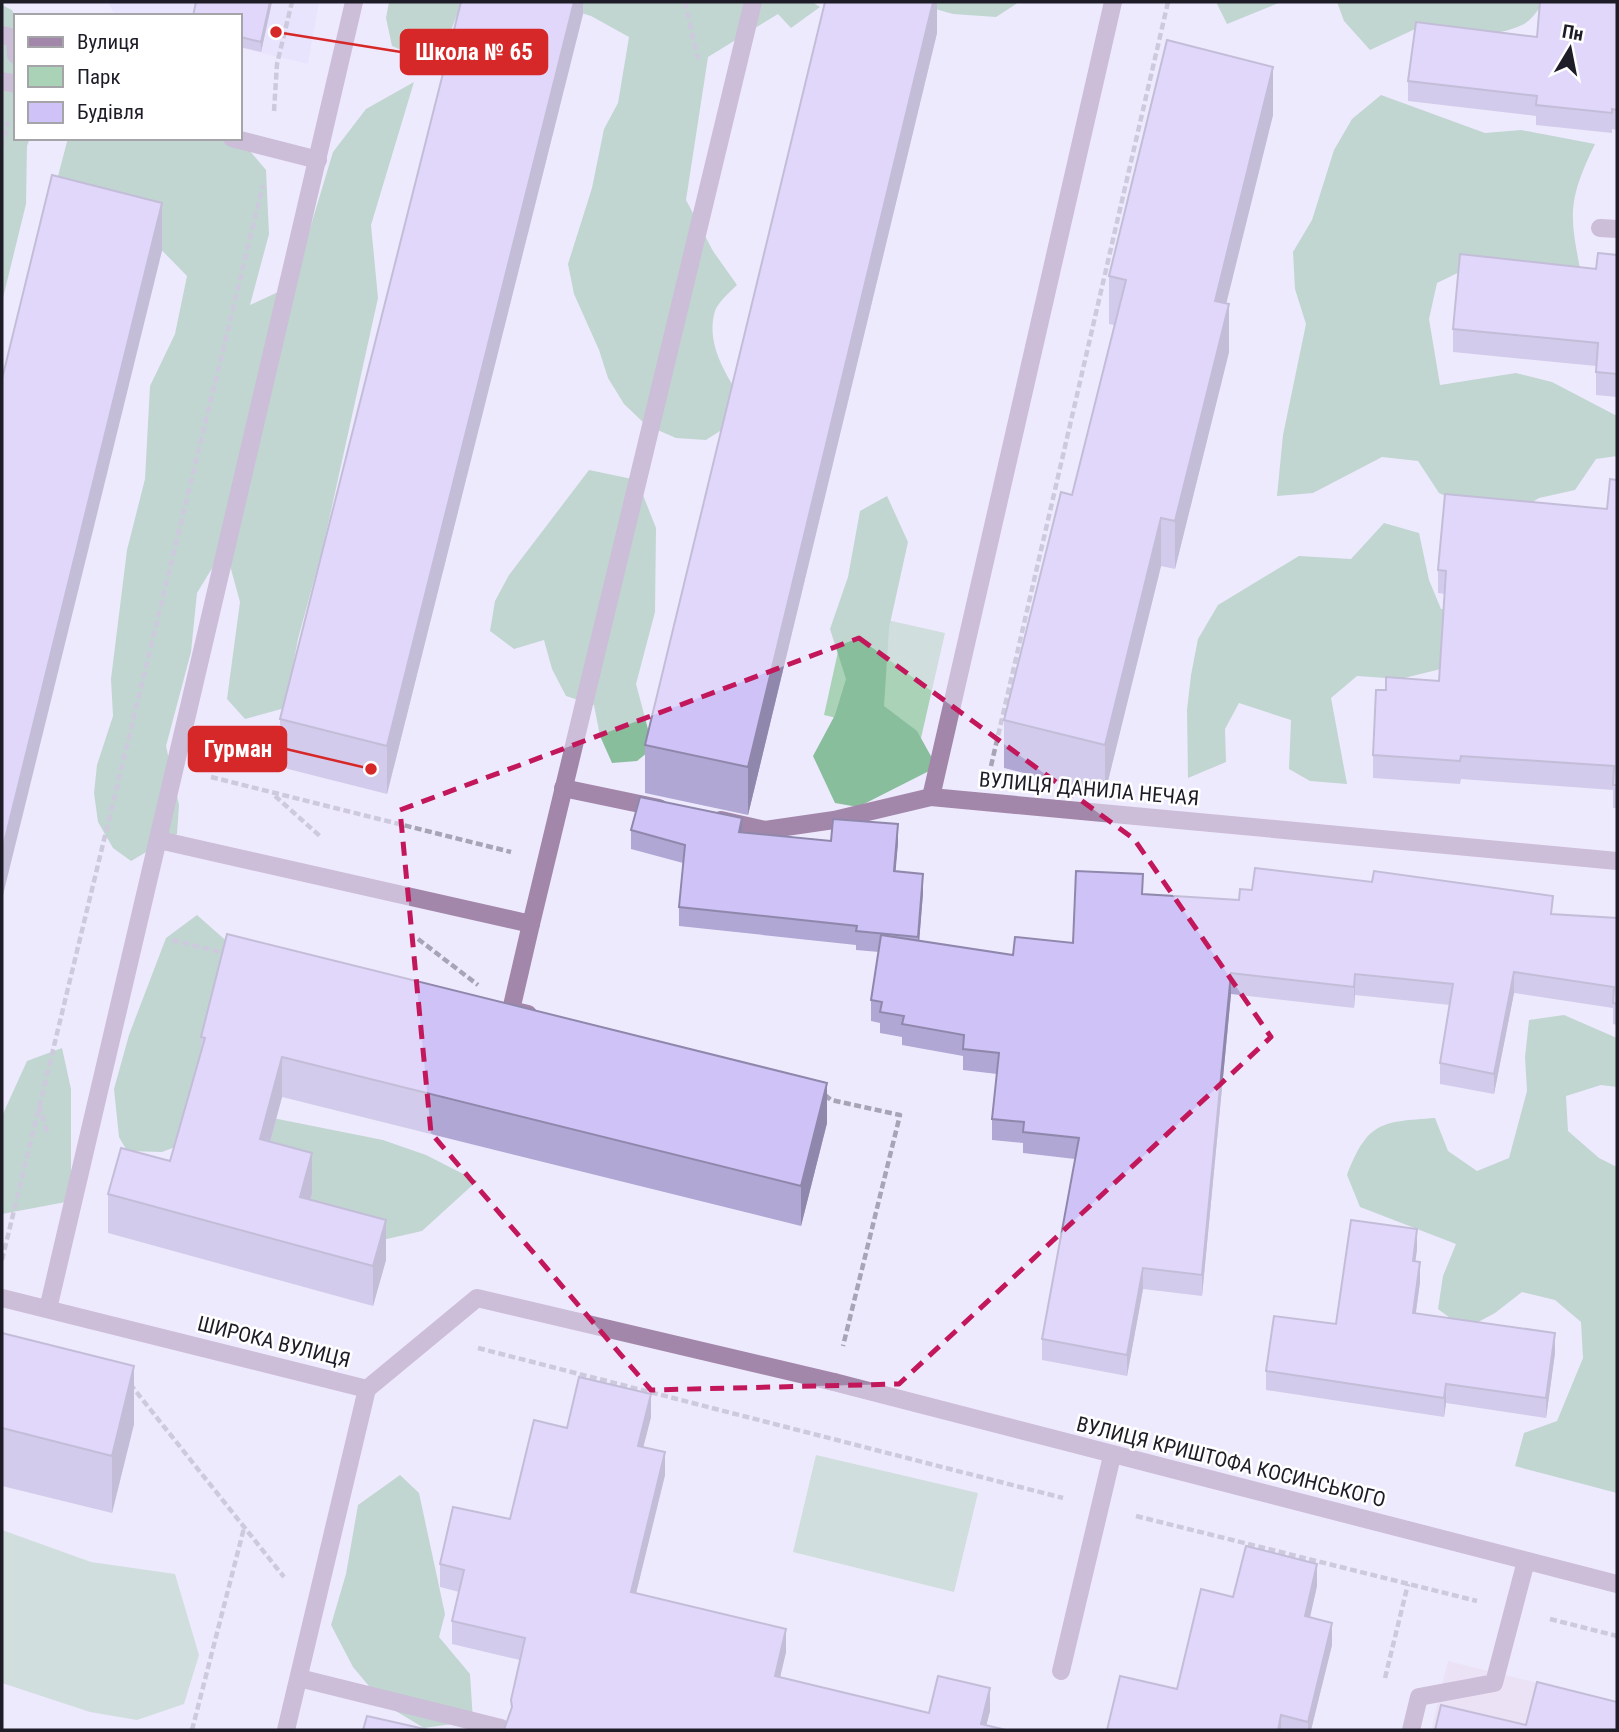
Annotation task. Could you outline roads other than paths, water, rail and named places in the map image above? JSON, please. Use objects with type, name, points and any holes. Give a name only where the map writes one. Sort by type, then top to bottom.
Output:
[{"type":"street","points":[[48,1309],[355,2]]},
{"type":"street","points":[[551,1019],[511,1010],[753,2]]},
{"type":"street","points":[[930,797],[1113,2]]},
{"type":"street","points":[[240,140],[318,160]]},
{"type":"street","points":[[563,788],[671,810]]},
{"type":"street","name":"ВУЛИЦЯ ДАНИЛА НЕЧАЯ","points":[[697,816],[765,830],[834,820],[930,797],[1617,861]]},
{"type":"street","points":[[159,840],[531,924]]},
{"type":"street","name":"ШИРОКА ВУЛИЦЯ","points":[[2,1298],[368,1389],[477,1298],[834,1382]]},
{"type":"street","name":"ВУЛИЦЯ КРИШТОФА КОСИНСЬКОГО","points":[[834,1382],[1112,1456],[1617,1584]]},
{"type":"street","points":[[286,1730],[368,1389]]},
{"type":"street","points":[[1061,1671],[1112,1456]]},
{"type":"street","points":[[1411,1730],[1419,1697],[1494,1683],[1527,1561]]},
{"type":"street","points":[[299,1678],[502,1728]]},
{"type":"place","name":"Школа № 65","points":[[276,32]]},
{"type":"place","name":"Гурман","points":[[371,769]]}]
